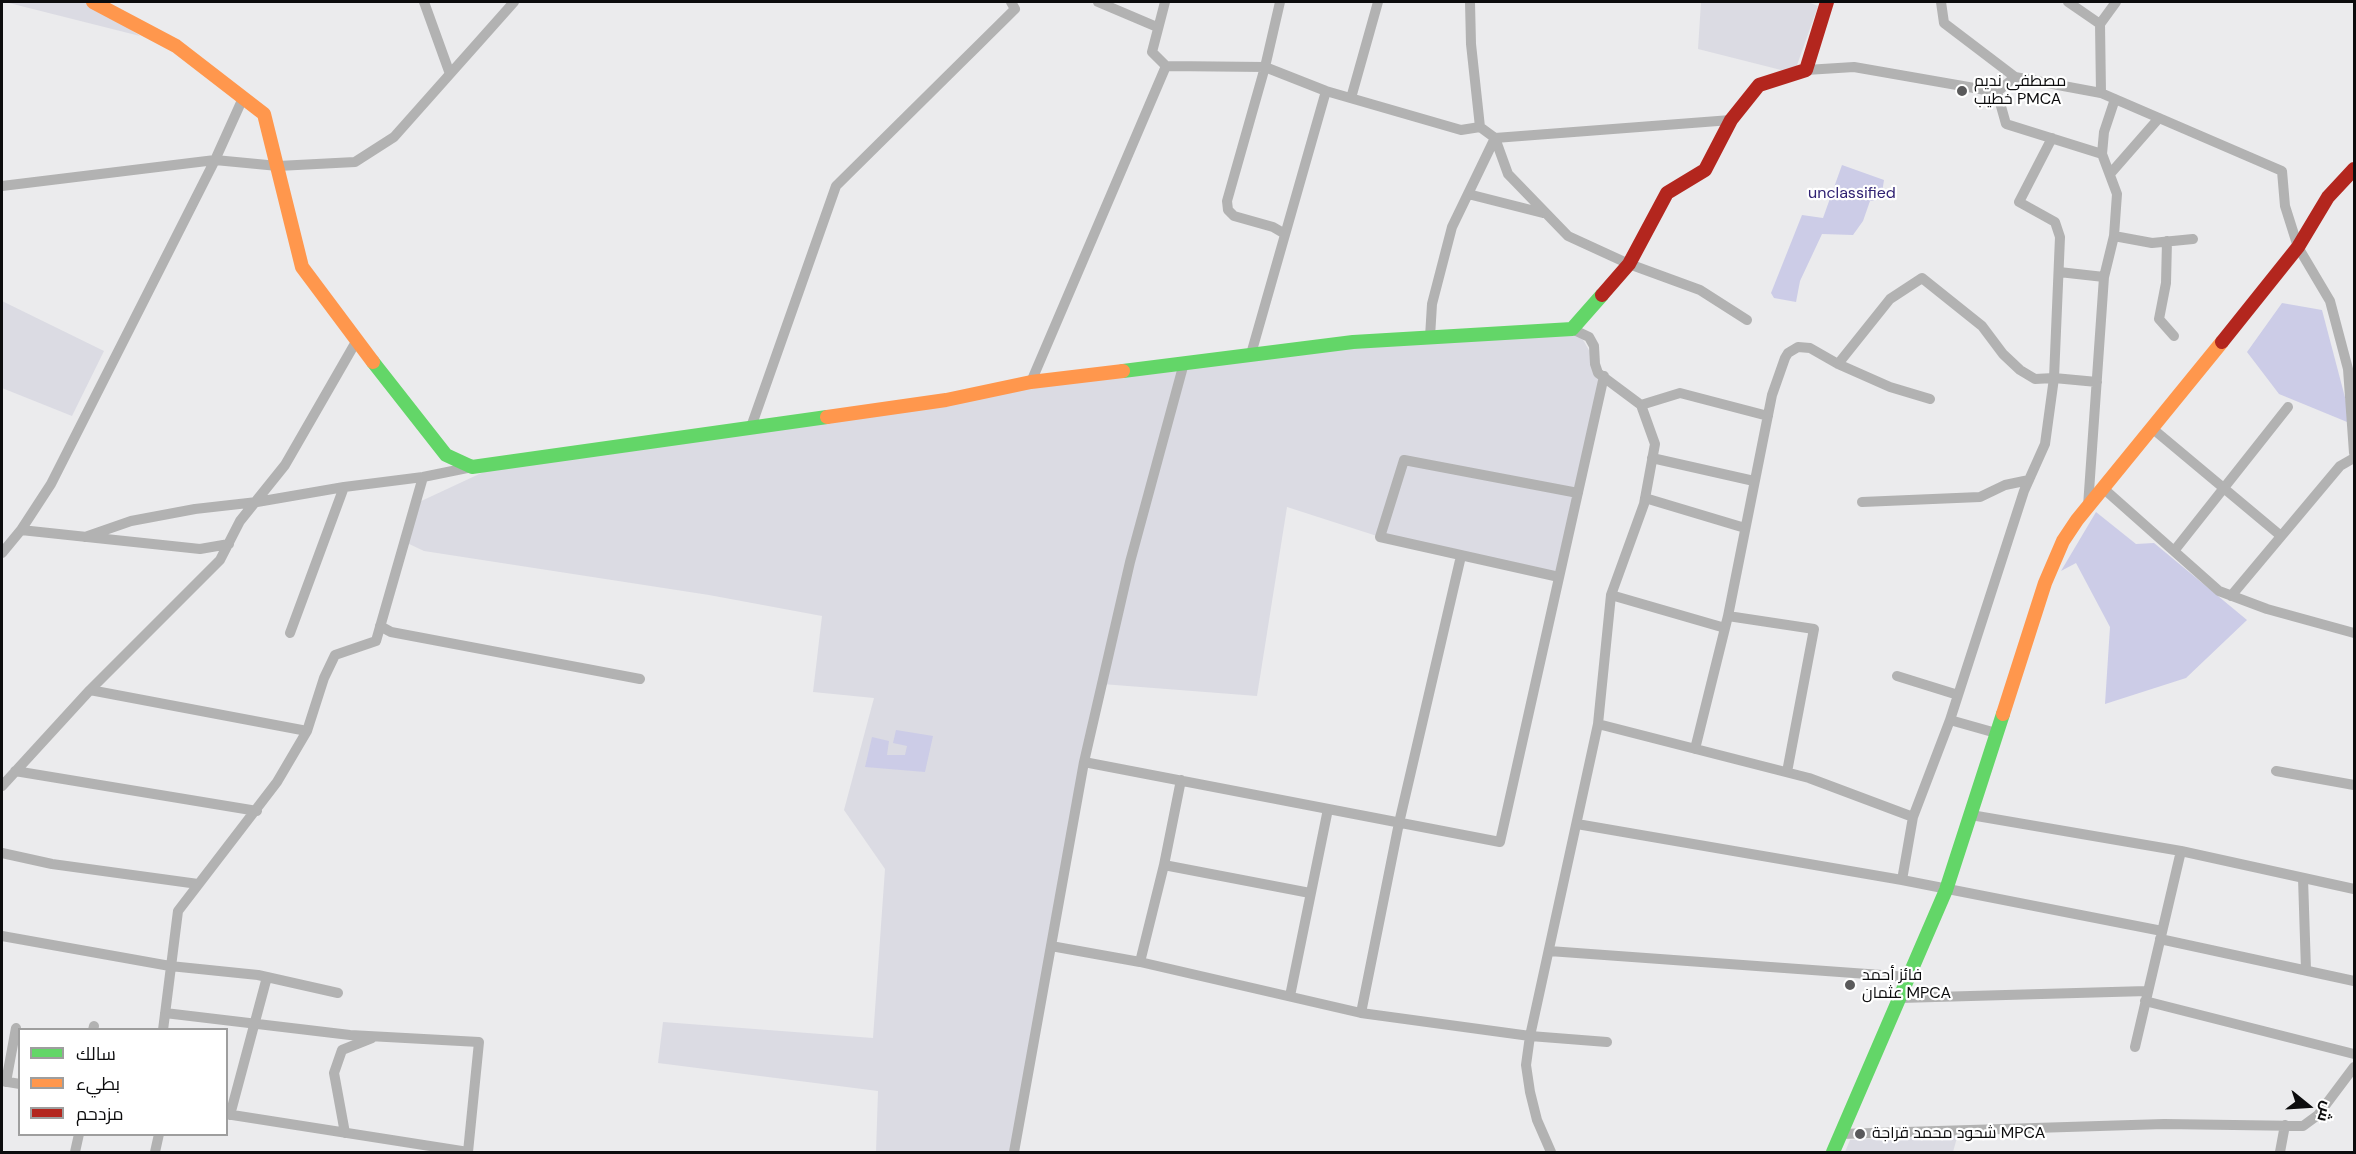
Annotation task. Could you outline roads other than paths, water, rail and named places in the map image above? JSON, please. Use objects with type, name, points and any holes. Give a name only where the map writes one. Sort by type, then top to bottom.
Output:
[{"type":"street","points":[[93,2],[176,46],[264,114],[303,267],[446,455],[472,467]]},
{"type":"street","points":[[424,2],[450,74]]},
{"type":"street","points":[[2,186],[215,160],[278,166],[355,162],[394,136],[514,2]]},
{"type":"street","points":[[751,427],[836,186],[1015,9],[1011,2]]},
{"type":"street","points":[[1098,2],[1157,27]]},
{"type":"street","points":[[1165,2],[1152,52],[1166,66],[1265,67],[1326,91],[1461,130],[1480,127],[1495,138],[1508,174],[1568,236],[1629,264],[1700,290],[1747,320]]},
{"type":"street","points":[[1280,2],[1265,67],[1227,201],[1228,210],[1234,216],[1273,227],[1285,234]]},
{"type":"street","points":[[1351,98],[1378,2]]},
{"type":"street","points":[[1470,2],[1471,44],[1480,127]]},
{"type":"street","points":[[1806,70],[1827,2]]},
{"type":"street","points":[[1941,2],[1944,23],[2015,77],[2101,93],[2282,171],[2285,206],[2298,247],[2330,301],[2351,367],[2355,453]]},
{"type":"street","points":[[2068,2],[2100,24]]},
{"type":"street","points":[[2101,93],[2100,24],[2116,2]]},
{"type":"street","points":[[1031,382],[1166,66]]},
{"type":"street","points":[[1572,329],[1629,264],[1667,193],[1705,170],[1731,120],[1760,86],[1806,70],[1854,67],[1997,92],[2015,77]]},
{"type":"street","points":[[1251,354],[1326,91]]},
{"type":"street","points":[[1997,92],[2006,124],[2102,154]]},
{"type":"street","points":[[2,553],[21,530],[51,484],[215,160],[243,98]]},
{"type":"street","points":[[2088,507],[2104,277],[2114,236],[2117,194],[2102,154],[2104,132],[2115,99]]},
{"type":"street","points":[[2110,174],[2159,118]]},
{"type":"street","points":[[1495,138],[1731,120]]},
{"type":"street","points":[[1430,337],[1432,304],[1452,227],[1495,138]]},
{"type":"street","points":[[1902,880],[1913,817],[1950,720],[2029,480],[2045,444],[2054,378],[2060,237],[2055,222],[2019,202],[2052,138]]},
{"type":"street","points":[[1833,1152],[1946,890],[2052,564],[2068,534],[2088,507],[2298,247],[2328,197],[2355,169]]},
{"type":"street","points":[[1468,194],[1544,213]]},
{"type":"street","points":[[2114,236],[2152,243],[2193,239]]},
{"type":"street","points":[[2167,241],[2166,283],[2159,319],[2174,336]]},
{"type":"street","points":[[2059,272],[2104,277]]},
{"type":"street","points":[[1838,364],[1890,299],[1922,278],[1982,326],[2003,354],[2020,370],[2035,379],[2054,378],[2097,382]]},
{"type":"street","points":[[85,537],[132,521],[195,509],[257,502],[344,487],[423,477],[472,467],[946,400],[1031,382],[1353,342],[1572,329],[1589,337],[1594,346],[1598,372],[1641,405],[1655,444],[1645,498],[1611,595],[1598,724],[1530,1036],[1526,1065],[1530,1092],[1537,1120],[1551,1152]]},
{"type":"street","points":[[2,786],[90,690],[220,560],[240,522],[285,465],[357,340]]},
{"type":"street","points":[[1695,749],[1728,616],[1772,395],[1785,358],[1793,349],[1810,348],[1838,364],[1890,387],[1930,399]]},
{"type":"street","points":[[1014,1152],[1084,762],[1131,562],[1184,363]]},
{"type":"street","points":[[1084,762],[1500,842],[1604,376]]},
{"type":"street","points":[[1641,405],[1680,393],[1768,416]]},
{"type":"street","points":[[2174,551],[2288,407]]},
{"type":"street","points":[[2153,429],[2281,536]]},
{"type":"street","points":[[1652,458],[1754,481]]},
{"type":"street","points":[[2231,596],[2340,466],[2355,458]]},
{"type":"street","points":[[1559,577],[1380,537],[1404,460],[1578,493]]},
{"type":"street","points":[[163,1028],[178,911],[278,782],[307,731],[334,655],[376,641],[423,477]]},
{"type":"street","points":[[1862,502],[1980,497],[2005,485],[2029,480]]},
{"type":"street","points":[[290,633],[344,487]]},
{"type":"street","points":[[2104,489],[2219,591],[2267,609],[2355,633]]},
{"type":"street","points":[[1645,498],[1745,528]]},
{"type":"street","points":[[21,530],[200,549],[229,544]]},
{"type":"street","points":[[1361,1013],[1400,823],[1461,556]]},
{"type":"street","points":[[1611,595],[1725,628]]},
{"type":"street","points":[[1728,616],[1814,629],[1787,772]]},
{"type":"street","points":[[380,626],[391,632],[640,679]]},
{"type":"street","points":[[1897,676],[1958,695]]},
{"type":"street","points":[[90,690],[307,731]]},
{"type":"street","points":[[1950,720],[1996,733]]},
{"type":"street","points":[[1598,724],[1809,778],[1913,817]]},
{"type":"street","points":[[15,771],[257,811]]},
{"type":"street","points":[[2276,771],[2355,785]]},
{"type":"street","points":[[1140,962],[1164,865],[1181,780]]},
{"type":"street","points":[[1290,996],[1328,809]]},
{"type":"street","points":[[1971,815],[2181,851],[2355,889]]},
{"type":"street","points":[[1577,824],[1902,880],[2161,935],[2355,981]]},
{"type":"street","points":[[2135,1047],[2181,851]]},
{"type":"street","points":[[2,853],[52,864],[198,885]]},
{"type":"street","points":[[1164,865],[1310,893]]},
{"type":"street","points":[[2303,878],[2306,970]]},
{"type":"street","points":[[2,936],[170,966],[267,977],[338,993]]},
{"type":"street","points":[[1051,946],[1140,962],[1361,1013],[1530,1036],[1607,1042]]},
{"type":"street","points":[[1550,951],[1909,977]]},
{"type":"street","points":[[165,1013],[256,1024],[375,1036],[479,1042],[468,1152],[228,1114],[256,1024],[267,977]]},
{"type":"street","points":[[1900,998],[2146,996],[2355,1054]]},
{"type":"street","points":[[4,1081],[16,1028]]},
{"type":"street","points":[[345,1133],[334,1073],[336,1065],[342,1050],[375,1036]]},
{"type":"street","points":[[1841,1134],[2164,1124],[2303,1126],[2318,1115],[2355,1067]]},
{"type":"street","points":[[2280,1152],[2285,1125]]},
{"type":"street","points":[[75,1152],[79,1136]]},
{"type":"street","points":[[155,1152],[159,1136]]},
{"type":"place","name":"مصطفى نديم خطيب PMCA","points":[[1962,91]]},
{"type":"place","name":"فائز أحمد عثمان MPCA","points":[[1850,985]]},
{"type":"place","name":"شحود محمد قراجة MPCA","points":[[1860,1134]]},
{"type":"park label","name":"unclassified","points":[[1852,194]]}]
